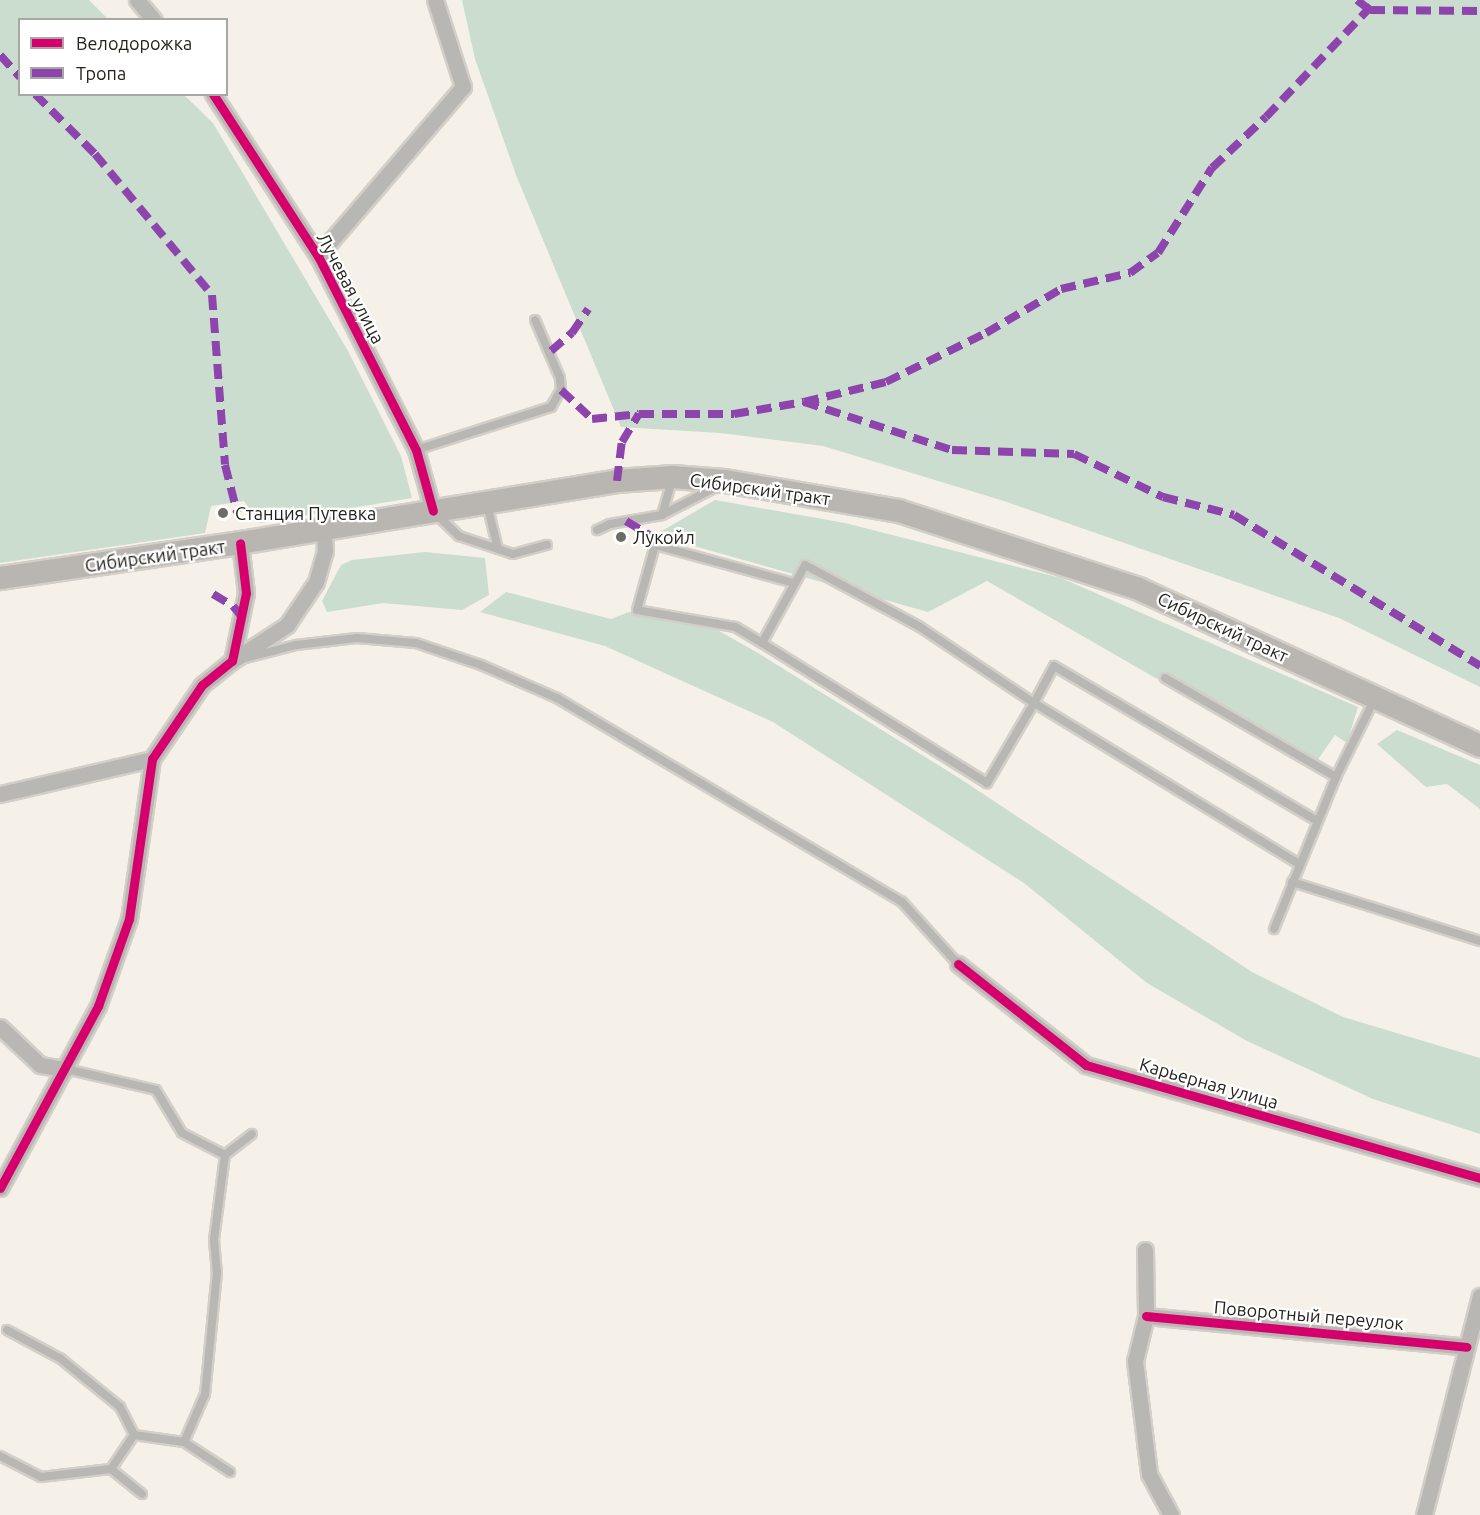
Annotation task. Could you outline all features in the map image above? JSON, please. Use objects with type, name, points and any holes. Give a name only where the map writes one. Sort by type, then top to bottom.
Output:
[{"type":"main road","name":"Сибирский тракт","points":[[0,578],[240,543],[617,481],[673,477],[725,481],[899,512],[1139,589],[1480,746]]},
{"type":"street","points":[[136,0],[152,18]]},
{"type":"street","points":[[318,256],[463,87],[435,0]]},
{"type":"street","name":"Лучевая улица","points":[[214,96],[318,256],[416,450],[433,511]]},
{"type":"street","points":[[0,1188],[98,1006],[129,919],[152,759],[202,685],[286,624],[310,591],[325,551],[324,529]]},
{"type":"street","points":[[232,661],[246,593],[240,543]]},
{"type":"street","points":[[0,794],[152,759]]},
{"type":"street","name":"Карьерная улица","points":[[958,964],[1086,1065],[1480,1178]]},
{"type":"street","points":[[0,1027],[40,1065],[66,1069]]},
{"type":"street","points":[[1146,1250],[1146,1316],[1135,1361],[1149,1474],[1171,1515]]},
{"type":"street","points":[[1424,1515],[1480,1296]]},
{"type":"street","name":"Поворотный переулок","points":[[1146,1316],[1467,1347]]},
{"type":"lane","points":[[416,450],[551,407],[561,390],[560,378],[535,320]]},
{"type":"lane","points":[[662,515],[673,477]]},
{"type":"lane","points":[[597,530],[610,524],[662,515],[725,481]]},
{"type":"lane","points":[[487,502],[498,549]]},
{"type":"lane","points":[[433,511],[459,536],[513,554],[547,545]]},
{"type":"lane","points":[[794,583],[655,545],[637,610],[735,627],[987,783],[1054,666],[1317,821]]},
{"type":"lane","points":[[762,643],[805,565],[920,627],[1034,703],[1299,864]]},
{"type":"lane","points":[[232,661],[296,645],[357,638],[416,643],[481,664],[556,698],[902,902],[958,964]]},
{"type":"lane","points":[[1165,678],[1336,777]]},
{"type":"lane","points":[[1274,929],[1336,777],[1375,698]]},
{"type":"lane","points":[[1292,882],[1480,940]]},
{"type":"lane","points":[[66,1069],[156,1090],[182,1133],[225,1155]]},
{"type":"lane","points":[[184,1442],[205,1394],[217,1272],[214,1240],[225,1155],[252,1134]]},
{"type":"lane","points":[[7,1330],[62,1359],[120,1407],[134,1435]]},
{"type":"lane","points":[[134,1435],[184,1442],[230,1472]]},
{"type":"lane","points":[[111,1469],[134,1435]]},
{"type":"lane","points":[[0,1456],[41,1477],[111,1469],[142,1494]]},
{"type":"green space","points":[[0,0],[89,0],[107,18],[18,18],[18,96],[185,96],[213,123],[348,351],[401,456],[412,498],[260,523],[244,501],[211,506],[205,533],[0,563]]},
{"type":"green space","points":[[462,0],[1480,0],[1480,687],[1339,618],[1004,501],[823,446],[720,433],[621,427],[516,175],[475,59]]},
{"type":"green space","points":[[715,500],[845,523],[1061,578],[1358,707],[1347,743],[1335,735],[1312,768],[987,581],[928,612],[655,535]]},
{"type":"green space","points":[[425,552],[485,558],[489,595],[462,610],[383,603],[327,612],[322,601],[341,565],[352,560]]},
{"type":"green space","points":[[506,592],[611,619],[629,612],[719,631],[959,778],[1252,972],[1343,1017],[1480,1058],[1480,1134],[1373,1099],[1247,1041],[1147,983],[1024,883],[773,722],[605,646],[480,612]]},
{"type":"green space","points":[[1397,730],[1480,765],[1480,809],[1447,784],[1426,787],[1377,744]]},
{"type":"marked path","points":[[1357,0],[1370,10],[1480,11]]},
{"type":"marked path","points":[[561,390],[592,419],[639,414],[734,414],[804,402],[886,382],[986,333],[1061,289],[1130,273],[1158,253],[1212,168],[1266,117],[1377,0]]},
{"type":"marked path","points":[[0,55],[18,75]]},
{"type":"marked path","points":[[37,96],[95,154],[212,295],[225,465],[237,512]]},
{"type":"marked path","points":[[551,351],[572,333],[588,309]]},
{"type":"marked path","points":[[804,402],[952,450],[1074,454],[1163,497],[1234,515],[1480,666]]},
{"type":"marked path","points":[[617,481],[622,442],[639,414]]},
{"type":"marked path","points":[[626,521],[656,539],[655,545]]},
{"type":"marked path","points":[[213,594],[233,606],[241,616]]},
{"type":"cycle path","points":[[214,96],[318,256],[416,450],[433,511]]},
{"type":"cycle path","points":[[0,1188],[98,1006],[129,919],[152,759],[202,685],[232,661],[246,593],[240,543]]},
{"type":"cycle path","points":[[958,964],[1086,1065],[1480,1178]]},
{"type":"cycle path","points":[[1146,1316],[1467,1347]]},
{"type":"place","name":"Станция Путевка","points":[[223,513]]},
{"type":"place","name":"Лукойл","points":[[621,537]]}]
